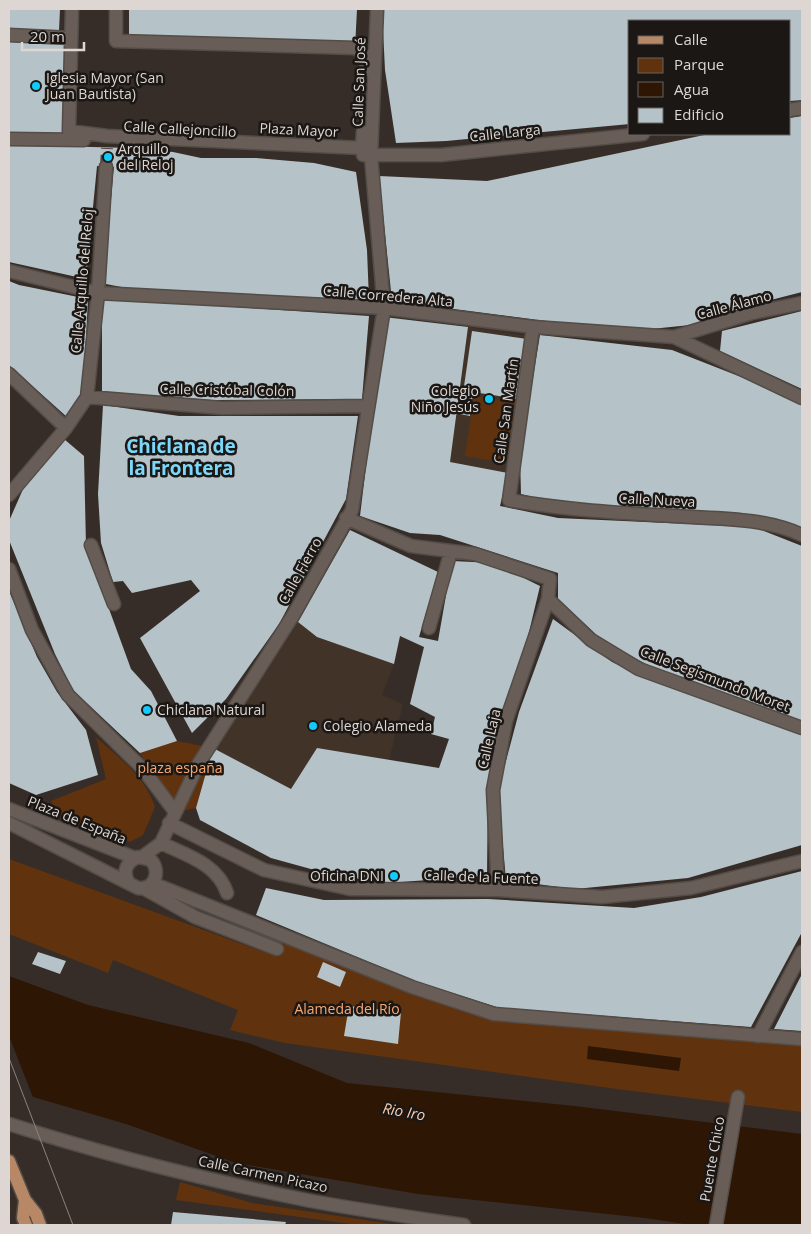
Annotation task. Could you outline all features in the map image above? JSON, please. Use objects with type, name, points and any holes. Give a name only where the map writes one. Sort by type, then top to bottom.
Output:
[{"type":"main road","points":[[9,1161],[25,1200],[38,1220]]},
{"type":"main road","points":[[25,1200],[23,1218],[26,1225]]},
{"type":"street","name":"Plaza Mayor","points":[[72,9],[69,131],[107,136],[362,148],[367,56],[355,48],[116,41],[116,9]]},
{"type":"street","name":"Calle San José","points":[[377,9],[371,156],[384,308]]},
{"type":"street","points":[[9,35],[71,38]]},
{"type":"street","name":"Calle Larga","points":[[371,156],[441,155],[633,135]]},
{"type":"street","name":"Calle Callejoncillo","points":[[9,140],[371,156]]},
{"type":"street","name":"Calle Arquillo del Reloj","points":[[87,398],[98,293],[106,167]]},
{"type":"street","name":"Calle Corredera Alta","points":[[9,271],[98,293],[384,308],[532,327],[674,337]]},
{"type":"street","name":"Calle Álamo","points":[[674,337],[752,313],[802,303]]},
{"type":"street","name":"Calle Fierro","points":[[172,818],[199,763],[294,614],[352,510],[384,308]]},
{"type":"street","name":"Calle San Martín","points":[[509,500],[532,327]]},
{"type":"street","points":[[674,337],[802,398]]},
{"type":"street","points":[[9,374],[66,428]]},
{"type":"street","points":[[9,495],[66,428],[87,398]]},
{"type":"street","name":"Calle Cristóbal Colón","points":[[87,398],[222,408],[367,406]]},
{"type":"street","name":"Calle Nueva","points":[[509,500],[560,510],[749,520],[785,527],[802,535]]},
{"type":"street","points":[[346,518],[412,546],[475,554],[550,579],[548,599]]},
{"type":"street","points":[[91,545],[114,604]]},
{"type":"street","points":[[429,628],[451,551]]},
{"type":"street","points":[[9,569],[32,630],[68,695],[143,769],[172,818],[161,842],[127,865],[126,879],[130,883],[148,886],[412,987],[494,1014],[802,1038]]},
{"type":"street","name":"Calle Segismundo Moret","points":[[548,599],[591,640],[639,669],[802,728]]},
{"type":"street","name":"Calle Laja","points":[[498,890],[493,790],[506,721],[548,599]]},
{"type":"street","name":"Plaza de España","points":[[9,809],[138,858]]},
{"type":"street","name":"Calle de la Fuente","points":[[172,818],[264,870],[350,889],[498,890],[602,897],[692,888],[802,861]]},
{"type":"street","name":"Plaza de España","points":[[9,823],[130,883]]},
{"type":"street","points":[[161,842],[215,871],[223,880],[227,893]]},
{"type":"street","points":[[138,858],[151,860],[156,868],[155,879],[148,886]]},
{"type":"street","points":[[148,886],[195,917],[277,949]]},
{"type":"street","points":[[758,1036],[802,952]]},
{"type":"street","name":"Puente Chico","points":[[716,1225],[738,1097]]},
{"type":"street","name":"Calle Carmen Picazo","points":[[9,1124],[60,1140],[213,1180],[319,1202],[464,1225]]},
{"type":"street","points":[[38,1220],[48,1225]]},
{"type":"shaded area","name":"Colegio Niño Jesús","points":[[468,327],[530,336],[508,473],[450,462]]},
{"type":"shaded area","name":"Colegio Alameda","points":[[298,622],[317,637],[394,664],[382,695],[403,704],[389,760],[317,748],[291,789],[213,748]]},
{"type":"green space","points":[[474,396],[516,402],[506,463],[465,456]]},
{"type":"green space","points":[[96,737],[138,777],[151,796],[155,807],[143,835],[130,842],[56,813],[51,801],[106,779]]},
{"type":"green space","name":"plaza españa","points":[[177,741],[213,748],[196,808],[175,812],[140,753]]},
{"type":"green space","name":"Alameda del Río","points":[[9,859],[278,957],[285,941],[494,1014],[802,1039],[802,1112],[617,1089],[285,1043],[230,1030],[238,1010],[113,960],[108,973],[9,934]]},
{"type":"green space","points":[[180,1182],[252,1203],[398,1225],[358,1225],[176,1200]]},
{"type":"water","name":"Rio Iro","points":[[9,976],[88,1005],[249,1043],[347,1083],[575,1106],[802,1134],[802,1225],[691,1225],[645,1218],[418,1194],[236,1163],[126,1124],[9,1090]]},
{"type":"water","points":[[588,1046],[681,1058],[679,1071],[587,1059]]},
{"type":"pier","points":[[9,1036],[34,1100],[9,1093]]},
{"type":"building","points":[[9,9],[60,9],[59,31],[9,28]]},
{"type":"building","points":[[129,9],[357,9],[355,48],[233,43],[129,35]]},
{"type":"building","points":[[382,9],[802,9],[802,100],[791,101],[791,20],[628,20],[628,124],[446,141],[396,143],[385,70]]},
{"type":"building","name":"Iglesia Mayor (San Juan Bautista)","points":[[9,38],[66,41],[62,134],[9,132]]},
{"type":"building","points":[[802,116],[802,292],[751,305],[700,324],[651,329],[577,325],[392,301],[379,176],[487,181],[704,135],[791,135],[791,118]]},
{"type":"building","points":[[9,145],[133,148],[173,152],[201,158],[256,158],[314,163],[356,172],[367,250],[369,300],[137,290],[106,284],[105,264],[114,167],[97,166],[86,279],[9,262]]},
{"type":"building","points":[[9,281],[19,285],[88,299],[81,393],[67,417],[9,365]]},
{"type":"building","points":[[102,298],[369,316],[362,399],[212,400],[102,392]]},
{"type":"building","points":[[802,311],[802,389],[720,351],[722,331]]},
{"type":"building","points":[[384,317],[468,327],[450,462],[508,473],[500,506],[558,518],[754,527],[802,546],[802,723],[661,672],[603,641],[558,599],[558,573],[440,535],[410,533],[360,516]]},
{"type":"building","points":[[472,331],[527,339],[518,399],[473,392],[470,416],[460,414]]},
{"type":"building","points":[[540,335],[672,350],[769,388],[802,405],[802,528],[765,517],[560,504],[521,494],[520,456]]},
{"type":"building","points":[[103,405],[179,416],[358,416],[346,499],[279,624],[226,699],[192,733],[140,638],[200,591],[191,580],[132,593],[123,581],[113,582],[101,543],[98,494]]},
{"type":"building","points":[[64,439],[84,456],[86,546],[131,669],[151,691],[177,741],[140,753],[73,690],[55,654],[9,540],[9,521],[24,487]]},
{"type":"building","points":[[350,530],[438,572],[419,637],[438,641],[452,561],[493,563],[540,586],[524,653],[488,778],[487,876],[385,883],[329,874],[271,858],[200,820],[196,808],[213,748],[291,789],[317,748],[439,768],[449,739],[431,734],[435,717],[410,704],[424,647],[400,636],[394,664],[317,637],[298,622]]},
{"type":"building","points":[[9,591],[37,657],[57,692],[86,730],[98,775],[36,795],[9,783]]},
{"type":"building","points":[[553,619],[612,662],[642,676],[802,732],[802,845],[688,878],[575,889],[506,880],[498,791],[519,712]]},
{"type":"building","points":[[802,871],[802,932],[751,1027],[500,1008],[415,981],[256,915],[266,888],[324,900],[488,899],[634,908],[701,897]]},
{"type":"building","points":[[38,952],[66,961],[60,974],[32,964]]},
{"type":"building","points":[[323,962],[346,972],[340,987],[317,977]]},
{"type":"building","points":[[802,974],[802,1031],[774,1029]]},
{"type":"building","points":[[349,1006],[401,1012],[398,1044],[344,1036]]},
{"type":"building","points":[[173,1212],[286,1222],[285,1225],[171,1225]]},
{"type":"tunnel","points":[[106,167],[107,148]]},
{"type":"tram line","points":[[9,1058],[73,1225]]},
{"type":"place","name":"Iglesia Mayor (San Juan Bautista)","points":[[36,86]]},
{"type":"place","name":"Arquillo del Reloj","points":[[108,157]]},
{"type":"place","name":"Colegio Niño Jesús","points":[[489,399]]},
{"type":"place","name":"Chiclana Natural","points":[[147,710]]},
{"type":"place","name":"Colegio Alameda","points":[[313,726]]},
{"type":"place","name":"Oficina DNI","points":[[394,876]]},
{"type":"district","name":"Chiclana de la Frontera","points":[[181,457]]}]
